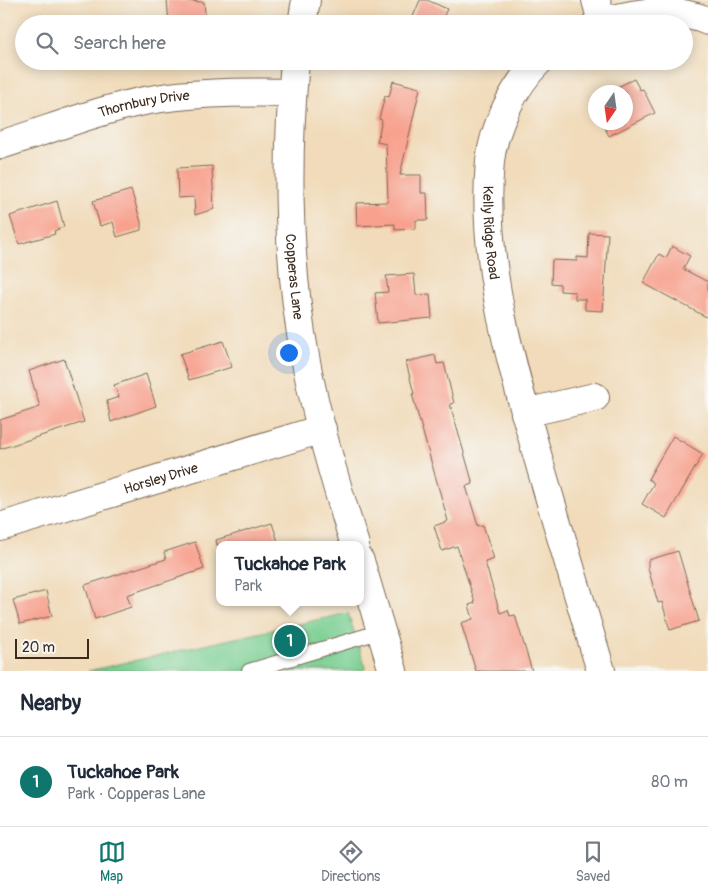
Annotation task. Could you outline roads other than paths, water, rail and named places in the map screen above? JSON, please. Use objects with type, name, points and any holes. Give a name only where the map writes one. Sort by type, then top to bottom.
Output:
[{"type":"street","points":[[304,15],[306,0]]},
{"type":"street","points":[[627,15],[650,12],[686,15]]},
{"type":"street","points":[[693,17],[708,21]]},
{"type":"street","name":"Copperas Lane","points":[[295,70],[290,115],[292,244],[306,362],[322,429],[354,541]]},
{"type":"street","name":"Kelly Ridge Road","points":[[532,70],[513,94],[495,136],[490,160],[489,205],[496,279],[508,351],[602,671]]},
{"type":"street","name":"Thornbury Drive","points":[[0,145],[98,113],[161,98],[231,91],[292,93]]},
{"type":"street","points":[[525,412],[595,397]]},
{"type":"street","name":"Horsley Drive","points":[[0,527],[322,429]]},
{"type":"street","points":[[364,574],[393,671]]},
{"type":"lane","points":[[249,671],[382,631]]},
{"type":"place","name":"Tuckahoe Park","points":[[290,641]]}]
